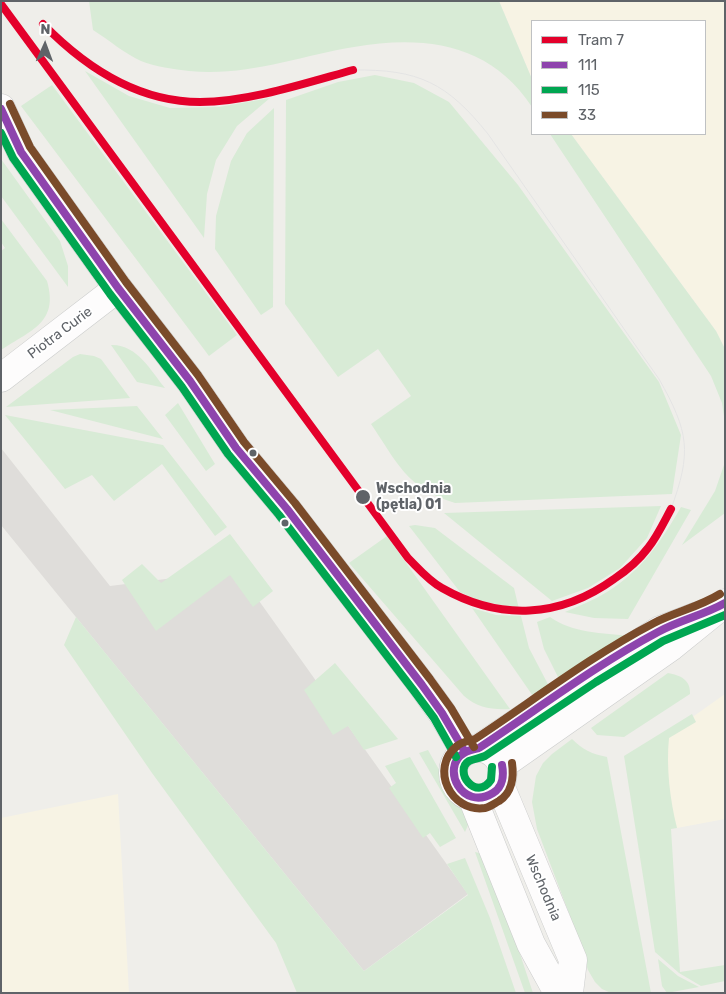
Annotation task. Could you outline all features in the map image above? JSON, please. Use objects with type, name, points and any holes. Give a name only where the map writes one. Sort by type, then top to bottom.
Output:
[{"type":"street","points":[[1,108],[11,144],[199,394],[236,448],[287,509],[472,750],[493,753],[501,775]]},
{"type":"street","name":"Piotra Curie","points":[[1,378],[118,288]]},
{"type":"street","points":[[720,606],[672,646],[501,775],[495,792],[480,798],[472,797],[458,788],[454,781],[453,773],[459,757],[660,630],[720,606]]},
{"type":"street","name":"Wschodnia","points":[[501,775],[573,960],[569,993]]},
{"type":"street","points":[[472,797],[531,944],[558,993]]},
{"type":"shaded area","points":[[499,1],[725,1],[725,349],[716,331],[572,135],[706,135],[706,20],[531,20],[531,77]]},
{"type":"shaded area","points":[[1,448],[110,586],[237,570],[468,894],[364,971],[1,525]]},
{"type":"shaded area","points":[[725,694],[725,819],[677,828],[653,745]]},
{"type":"shaded area","points":[[118,794],[129,993],[1,993],[1,818]]},
{"type":"green space","points":[[89,1],[499,1],[531,77],[531,106],[515,86],[496,69],[476,57],[453,48],[430,44],[405,42],[354,47],[272,65],[210,72],[189,71],[146,63],[123,51],[93,30]]},
{"type":"green space","points":[[85,71],[129,96],[170,108],[219,107],[270,98],[237,126],[216,160],[207,194],[204,238]]},
{"type":"green space","points":[[375,75],[414,83],[449,102],[518,185],[659,382],[681,435],[672,494],[455,503],[425,490],[404,472],[396,462],[371,424],[411,396],[378,349],[338,377],[285,304],[286,100],[338,82]]},
{"type":"green space","points":[[52,85],[237,335],[209,356],[21,106]]},
{"type":"green space","points":[[274,108],[273,307],[261,315],[215,249],[216,216],[231,161],[247,133]]},
{"type":"green space","points":[[551,135],[572,135],[716,331],[725,349],[725,423],[722,403],[711,376]]},
{"type":"green space","points":[[1,159],[60,241],[68,266],[68,287],[1,196]]},
{"type":"green space","points":[[1,219],[47,281],[50,295],[46,316],[40,324],[1,350],[1,251],[5,248],[1,242]]},
{"type":"green space","points":[[111,345],[120,346],[136,354],[165,388],[137,382]]},
{"type":"green space","points":[[80,354],[101,359],[130,398],[6,407],[73,357]]},
{"type":"green space","points":[[178,403],[215,464],[206,471],[165,415]]},
{"type":"green space","points":[[137,406],[163,439],[50,410]]},
{"type":"green space","points":[[5,415],[163,445],[227,527],[215,536],[162,464],[114,501],[92,475],[65,489]]},
{"type":"green space","points":[[725,462],[725,513],[682,545],[715,491]]},
{"type":"green space","points":[[661,506],[647,538],[620,568],[588,588],[552,601],[444,513]]},
{"type":"green space","points":[[681,507],[691,510],[628,619],[594,618],[565,612],[602,595],[631,574],[658,544]]},
{"type":"green space","points":[[409,526],[435,528],[514,588],[519,609],[477,600],[460,592]]},
{"type":"green space","points":[[230,534],[273,591],[253,607],[230,575],[156,631],[122,580],[142,564],[161,583]]},
{"type":"green space","points":[[387,536],[510,709],[486,707],[464,696],[349,563]]},
{"type":"green space","points":[[472,608],[496,615],[521,616],[529,648],[551,690],[535,699]]},
{"type":"green space","points":[[76,617],[364,971],[468,895],[447,864],[465,858],[490,918],[516,993],[297,993],[276,943],[152,773],[64,645]]},
{"type":"green space","points":[[550,617],[578,629],[630,636],[561,683],[544,649],[537,622]]},
{"type":"green space","points":[[335,663],[398,739],[364,750],[348,726],[333,735],[304,690]]},
{"type":"green space","points":[[668,673],[684,679],[689,685],[690,694],[624,737],[597,735],[591,728]]},
{"type":"green space","points":[[692,714],[696,722],[669,738],[668,772],[677,828],[671,829],[680,972],[725,965],[725,981],[701,986],[679,973],[655,952],[624,756]]},
{"type":"green space","points":[[572,739],[588,751],[607,757],[651,993],[611,993],[602,989],[595,982],[588,970],[537,829],[532,802],[536,776],[543,763]]},
{"type":"green space","points":[[428,750],[469,823],[465,832],[419,753]]},
{"type":"green space","points":[[410,757],[456,838],[440,847],[430,833],[423,838],[389,788],[396,783],[385,766]]},
{"type":"green space","points":[[475,852],[487,855],[533,993],[525,993]]},
{"type":"green space","points":[[658,959],[678,976],[699,987],[667,993],[662,986]]},
{"type":"tram line","name":"7","points":[[1,4],[408,558],[433,582],[464,599],[486,606],[508,610],[551,608],[593,592],[628,569],[654,539],[671,509]]},
{"type":"tram line","name":"7","points":[[43,24],[76,54],[114,79],[134,89],[155,96],[177,100],[200,102],[238,99],[277,91],[353,70]]},
{"type":"tram line","points":[[353,70],[396,72],[414,76],[430,83],[445,91],[459,102],[488,134],[659,379],[669,397],[682,428],[684,442],[682,472],[671,509]]},
{"type":"transit line","name":"33","points":[[10,104],[30,147],[126,282],[198,375],[244,442],[295,503],[430,679],[451,708],[474,747]]},
{"type":"transit line","name":"111","points":[[1,109],[21,152],[118,288],[190,381],[236,448],[287,509],[422,685],[442,713],[465,752]]},
{"type":"transit line","name":"115","points":[[1,133],[13,158],[110,294],[182,387],[228,454],[279,515],[414,691],[434,718],[456,757]]},
{"type":"transit line","name":"33","points":[[512,763],[513,774],[507,794],[499,801],[485,808],[473,808],[462,804],[448,787],[445,777],[445,766],[449,755],[459,745],[475,739],[585,664],[631,636],[662,619],[720,594]]},
{"type":"transit line","name":"111","points":[[502,765],[503,777],[499,788],[493,793],[482,797],[472,797],[464,792],[454,777],[454,768],[457,760],[466,752],[479,748],[635,645],[666,628],[725,603]]},
{"type":"transit line","name":"115","points":[[492,767],[491,780],[485,786],[479,788],[473,786],[465,777],[465,766],[469,761],[485,756],[596,682],[663,641],[725,615]]},
{"type":"place","name":"Wschodnia (pętla) 01","points":[[363,497]]}]
